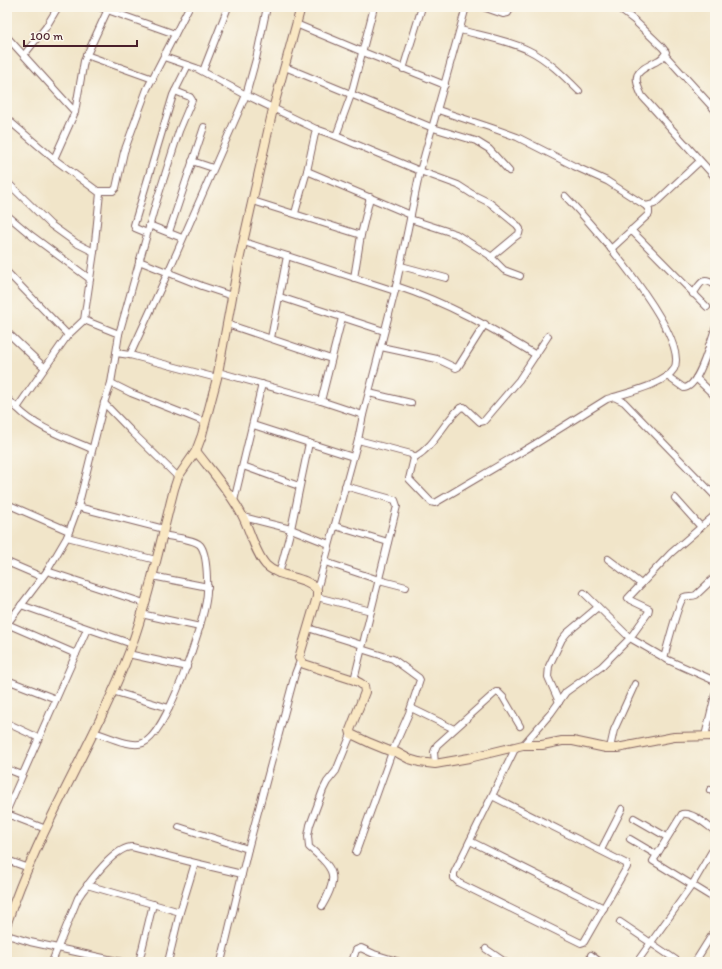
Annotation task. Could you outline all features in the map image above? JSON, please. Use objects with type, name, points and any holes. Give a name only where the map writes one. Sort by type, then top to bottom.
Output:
[{"type":"street","points":[[24,55],[46,27],[58,7]]},
{"type":"street","points":[[99,7],[175,34]]},
{"type":"street","points":[[7,119],[54,159],[99,191],[112,190],[116,188],[124,152],[134,124],[153,79],[189,7]]},
{"type":"street","points":[[203,71],[228,7]]},
{"type":"street","points":[[130,355],[170,274],[182,238],[246,95],[256,59],[267,7]]},
{"type":"street","points":[[7,923],[9,910],[46,828],[94,732],[132,644],[152,576],[178,476],[196,451],[202,435],[217,375],[232,296],[273,109],[301,7]]},
{"type":"street","points":[[336,136],[351,95],[374,7]]},
{"type":"street","points":[[403,69],[422,7]]},
{"type":"street","points":[[220,962],[248,849],[295,674],[300,661],[299,655],[308,628],[329,544],[358,440],[384,331],[396,289],[420,171],[466,7]]},
{"type":"street","points":[[483,7],[503,14],[508,13],[511,7]]},
{"type":"street","points":[[618,7],[649,33],[665,50],[665,55],[715,110]]},
{"type":"street","points":[[54,159],[75,112],[81,74],[86,55],[108,9]]},
{"type":"street","points":[[296,24],[445,85]]},
{"type":"street","points":[[460,30],[514,44],[529,50],[555,69],[579,91]]},
{"type":"street","points":[[7,37],[75,112]]},
{"type":"street","points":[[86,55],[153,79]]},
{"type":"street","points":[[665,55],[661,59],[640,71],[636,78],[637,86],[646,101],[715,177]]},
{"type":"street","points":[[164,56],[203,71],[273,109],[316,129],[458,185],[490,203],[520,229],[519,234],[491,257]]},
{"type":"street","points":[[147,233],[135,228],[134,224],[175,91],[188,65]]},
{"type":"street","points":[[285,67],[433,128],[476,141],[489,149],[509,171]]},
{"type":"street","points":[[76,654],[8,621],[47,571],[68,534],[78,507],[104,402],[111,383],[119,334],[149,225],[179,131],[192,99],[175,91]]},
{"type":"street","points":[[438,110],[517,137],[607,181],[646,206],[649,210],[649,214],[611,249]]},
{"type":"street","points":[[169,232],[204,126]]},
{"type":"street","points":[[295,213],[307,171],[316,129]]},
{"type":"street","points":[[192,160],[213,168]]},
{"type":"street","points":[[646,206],[654,204],[700,161]]},
{"type":"street","points":[[307,171],[370,197],[411,217],[456,234],[491,257],[500,267],[520,276]]},
{"type":"street","points":[[7,182],[51,225],[76,243],[94,252]]},
{"type":"street","points":[[17,408],[68,335],[84,320],[94,252],[100,194],[99,191]]},
{"type":"street","points":[[548,336],[519,380],[484,421],[480,422],[464,407],[460,408],[431,445],[414,458],[409,479],[431,502],[435,503],[442,500],[608,399],[654,383],[673,371],[676,363],[676,356],[669,334],[653,305],[611,249],[565,196]]},
{"type":"street","points":[[354,278],[361,235],[370,197]]},
{"type":"street","points":[[253,201],[361,235]]},
{"type":"street","points":[[7,214],[32,236],[90,279]]},
{"type":"street","points":[[149,225],[182,238]]},
{"type":"street","points":[[631,230],[707,308]]},
{"type":"street","points":[[244,242],[354,278],[413,292],[455,309],[484,324],[536,355]]},
{"type":"street","points":[[271,338],[287,256]]},
{"type":"street","points":[[139,261],[170,274],[232,296]]},
{"type":"street","points":[[401,266],[446,278]]},
{"type":"street","points":[[7,272],[68,335]]},
{"type":"street","points":[[694,294],[704,280],[708,280],[715,285]]},
{"type":"street","points":[[280,297],[384,331]]},
{"type":"street","points":[[321,401],[342,318]]},
{"type":"street","points":[[84,320],[119,334]]},
{"type":"street","points":[[227,324],[331,359]]},
{"type":"street","points":[[381,347],[437,359],[456,368],[484,324]]},
{"type":"street","points":[[667,376],[684,388],[689,387],[696,378],[705,360],[715,329]]},
{"type":"street","points":[[7,332],[45,368]]},
{"type":"street","points":[[709,346],[715,351]]},
{"type":"street","points":[[116,353],[262,384],[363,415]]},
{"type":"street","points":[[696,378],[715,396]]},
{"type":"street","points":[[111,383],[131,393],[205,422]]},
{"type":"street","points":[[234,501],[262,384]]},
{"type":"street","points":[[369,393],[411,404]]},
{"type":"street","points":[[614,397],[624,402],[715,496]]},
{"type":"street","points":[[7,398],[27,418],[41,427],[92,449]]},
{"type":"street","points":[[104,402],[132,432],[178,476]]},
{"type":"street","points":[[253,425],[353,457]]},
{"type":"street","points":[[358,440],[408,453],[414,458]]},
{"type":"street","points":[[279,574],[291,529],[309,443]]},
{"type":"street","points":[[196,451],[234,501],[243,517],[260,557],[265,564],[279,574],[310,583],[317,593],[371,610]]},
{"type":"street","points":[[243,466],[299,486]]},
{"type":"street","points":[[345,486],[395,500],[397,506],[354,680]]},
{"type":"street","points":[[675,498],[701,527]]},
{"type":"street","points":[[7,504],[68,534],[156,560]]},
{"type":"street","points":[[78,507],[194,541],[200,546],[206,568],[208,587],[200,627],[187,667],[169,708],[153,736],[141,744],[129,744],[94,732]]},
{"type":"street","points":[[492,796],[628,865],[583,943],[459,883],[454,878],[454,873],[492,796],[520,746],[551,713],[566,692],[601,667],[630,638],[649,611],[648,608],[628,598],[674,550],[715,515]]},
{"type":"street","points":[[243,517],[291,529],[329,544]]},
{"type":"street","points":[[335,526],[388,542]]},
{"type":"street","points":[[608,559],[641,584]]},
{"type":"street","points":[[7,562],[42,578]]},
{"type":"street","points":[[325,562],[379,580],[406,587]]},
{"type":"street","points":[[47,571],[144,603]]},
{"type":"street","points":[[152,576],[208,587]]},
{"type":"street","points":[[664,658],[683,598],[686,596],[696,595],[715,577]]},
{"type":"street","points":[[584,594],[630,638],[664,658],[715,680]]},
{"type":"street","points":[[21,605],[132,644]]},
{"type":"street","points":[[559,702],[548,676],[549,666],[562,639],[598,607]]},
{"type":"street","points":[[141,614],[200,627]]},
{"type":"street","points":[[7,810],[87,628]]},
{"type":"street","points":[[308,628],[393,659],[419,678],[420,684],[392,752],[356,852]]},
{"type":"street","points":[[128,654],[187,667]]},
{"type":"street","points":[[300,661],[309,666],[354,680],[364,686],[365,692],[350,730],[351,734],[336,770],[325,786],[310,826],[308,836],[309,847],[326,862],[332,877],[333,885],[322,906]]},
{"type":"street","points":[[7,680],[56,699]]},
{"type":"street","points":[[610,748],[614,730],[635,684]]},
{"type":"street","points":[[112,691],[169,708]]},
{"type":"street","points":[[434,764],[435,749],[454,729],[496,692],[503,697],[520,726]]},
{"type":"street","points":[[705,736],[715,695]]},
{"type":"street","points":[[411,708],[454,729]]},
{"type":"street","points":[[7,723],[38,738]]},
{"type":"street","points":[[351,734],[392,752],[396,752],[409,759],[434,764],[520,746],[573,742],[610,748],[632,746],[674,737],[715,736]]},
{"type":"street","points":[[7,770],[22,775]]},
{"type":"street","points":[[601,850],[622,809]]},
{"type":"street","points":[[7,814],[46,828]]},
{"type":"street","points":[[715,831],[700,821],[684,814],[680,815],[654,859],[654,863],[715,899]]},
{"type":"street","points":[[634,818],[667,837]]},
{"type":"street","points":[[179,827],[248,849]]},
{"type":"street","points":[[630,838],[657,855]]},
{"type":"street","points":[[470,841],[604,908]]},
{"type":"street","points":[[637,962],[692,885],[715,846]]},
{"type":"street","points":[[52,962],[78,898],[87,885],[115,854],[128,847],[242,874]]},
{"type":"street","points":[[7,860],[29,868]]},
{"type":"street","points":[[168,962],[180,912],[195,863]]},
{"type":"street","points":[[87,885],[180,912]]},
{"type":"street","points":[[138,962],[153,904]]},
{"type":"street","points":[[620,922],[678,962]]},
{"type":"street","points":[[694,962],[715,930]]},
{"type":"street","points":[[10,936],[30,942],[122,962]]},
{"type":"street","points":[[352,962],[353,954],[358,948],[362,948],[374,954],[400,962]]},
{"type":"street","points":[[486,949],[505,962]]},
{"type":"street","points":[[373,962],[374,954]]},
{"type":"street","points":[[591,955],[600,962]]}]
